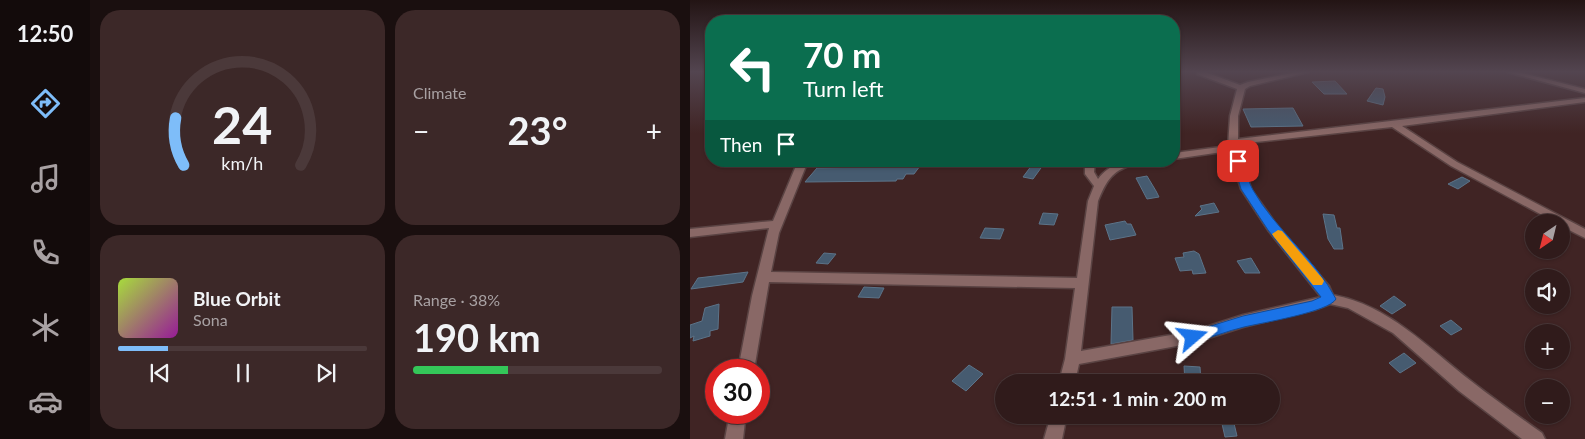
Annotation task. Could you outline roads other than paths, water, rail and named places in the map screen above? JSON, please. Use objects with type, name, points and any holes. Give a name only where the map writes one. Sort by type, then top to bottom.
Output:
[{"type":"street","points":[[1240,92],[1235,110],[1233,145],[1246,189],[1272,227],[1324,289],[1329,299]]},
{"type":"street","points":[[1180,155],[1293,134],[1394,124],[1585,100]]},
{"type":"street","points":[[1394,124],[1454,164],[1585,234]]},
{"type":"street","points":[[748,359],[759,296],[775,224],[786,204],[801,167]]},
{"type":"street","points":[[1088,167],[1090,177],[1099,185]]},
{"type":"street","points":[[1069,374],[1073,360],[1093,202],[1099,185],[1106,174],[1115,167]]},
{"type":"street","points":[[690,233],[775,224]]},
{"type":"street","points":[[764,277],[1082,283]]},
{"type":"street","points":[[1073,360],[1193,337],[1243,322],[1314,305],[1329,299],[1351,303],[1398,329],[1465,386],[1536,439]]},
{"type":"street","points":[[734,439],[736,424]]},
{"type":"street","points":[[1053,439],[1057,424]]}]
